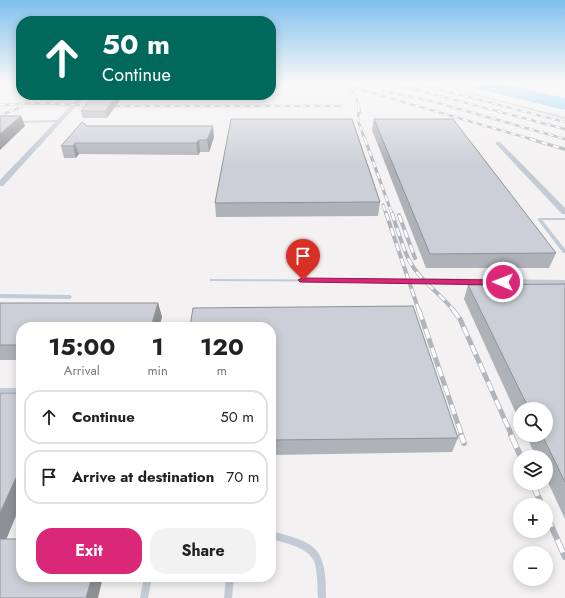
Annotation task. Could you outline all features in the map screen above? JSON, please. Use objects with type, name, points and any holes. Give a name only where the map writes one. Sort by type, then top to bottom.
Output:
[{"type":"street","points":[[0,184],[69,111]]},
{"type":"street","points":[[498,143],[565,212]]},
{"type":"street","points":[[426,281],[565,283]]},
{"type":"lane","points":[[539,111],[565,118]]},
{"type":"lane","points":[[15,122],[59,121]]},
{"type":"lane","points":[[565,218],[538,219],[565,252]]},
{"type":"lane","points":[[212,280],[426,281]]},
{"type":"lane","points":[[0,296],[70,296]]},
{"type":"lane","points":[[0,390],[16,390]]},
{"type":"lane","points":[[276,536],[303,544],[313,551],[318,559],[320,568],[322,598]]},
{"type":"lane","points":[[144,598],[147,582]]},
{"type":"lane","points":[[228,598],[230,582]]},
{"type":"building","points":[[0,116],[21,116],[0,134]]},
{"type":"building","points":[[231,119],[352,119],[380,202],[215,203]]},
{"type":"building","points":[[374,119],[453,119],[556,253],[430,254]]},
{"type":"building","points":[[82,122],[87,126],[213,126],[207,140],[199,140],[196,143],[75,143],[73,146],[61,146]]},
{"type":"building","points":[[565,284],[565,482],[553,457],[553,450],[549,450],[545,442],[553,442],[553,402],[526,402],[468,285]]},
{"type":"building","points":[[0,303],[158,303],[152,322],[16,322],[16,345],[0,345]]},
{"type":"building","points":[[413,306],[458,438],[276,440],[276,322],[191,322],[193,308]]},
{"type":"building","points":[[0,393],[16,393],[16,478],[0,513]]},
{"type":"building","points":[[0,539],[16,539],[16,582],[91,582],[86,598],[0,598]]},
{"type":"railway","points":[[0,115],[11,111]]},
{"type":"railway","points":[[359,111],[358,121],[365,140]]},
{"type":"railway","points":[[434,111],[534,140]]},
{"type":"railway","points":[[466,111],[565,139]]},
{"type":"railway","points":[[497,111],[565,129]]},
{"type":"railway","points":[[522,111],[565,122]]},
{"type":"railway","points":[[365,139],[392,214]]},
{"type":"railway","points":[[530,139],[564,149]]},
{"type":"railway","points":[[383,205],[386,214]]},
{"type":"railway","points":[[386,213],[419,311]]},
{"type":"railway","points":[[392,213],[404,249],[413,267],[454,311]]},
{"type":"railway","points":[[399,215],[415,258]]},
{"type":"railway","points":[[419,310],[462,436]]},
{"type":"railway","points":[[453,310],[460,319],[512,436]]},
{"type":"railway","points":[[461,435],[464,443]]},
{"type":"railway","points":[[511,435],[518,450]]},
{"type":"railway","points":[[535,490],[539,498]]},
{"type":"railway","points":[[553,530],[565,557]]},
{"type":"route","points":[[303,280],[503,282]]}]
